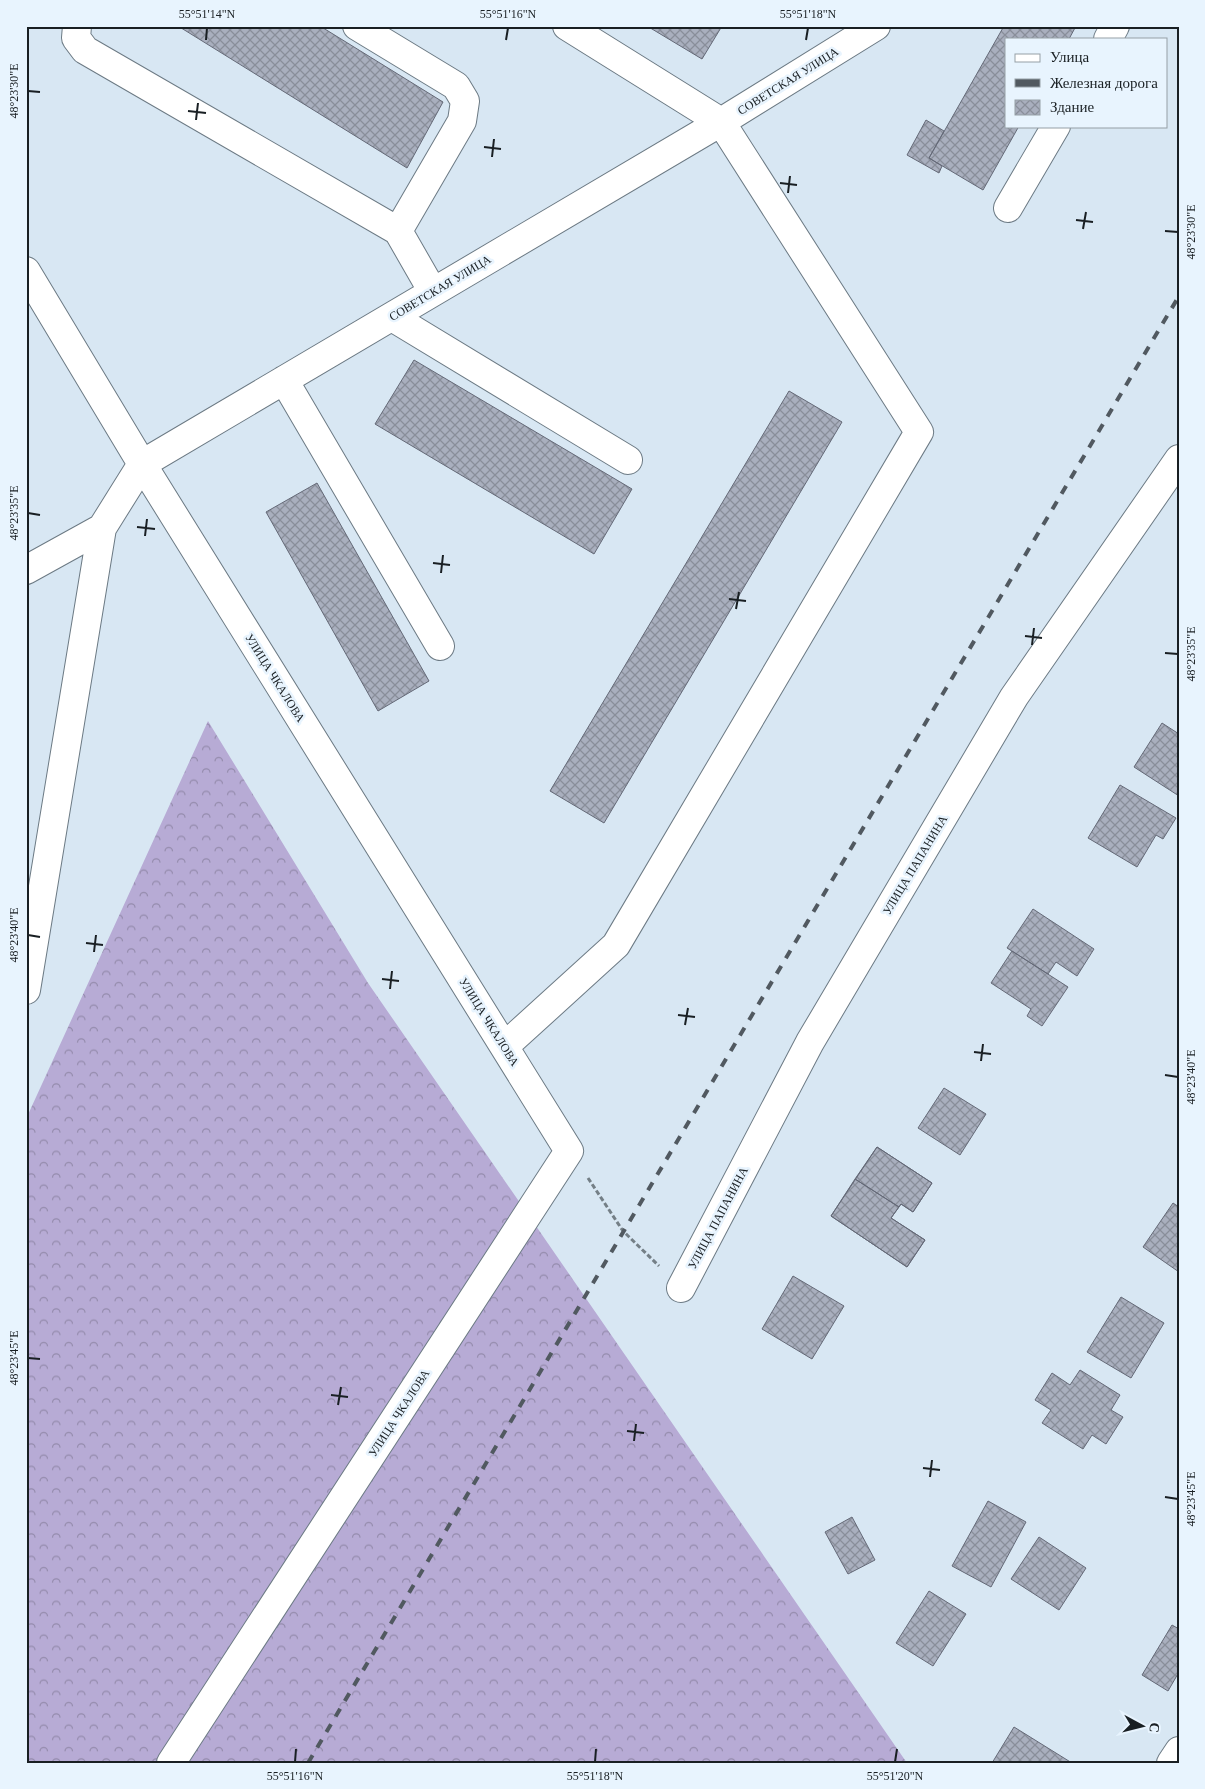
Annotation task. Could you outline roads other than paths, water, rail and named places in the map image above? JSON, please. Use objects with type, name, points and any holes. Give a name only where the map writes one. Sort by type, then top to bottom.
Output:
[{"type":"street","points":[[77,26],[76,38],[85,50],[398,231],[433,292]]},
{"type":"street","points":[[357,26],[456,86],[465,101],[462,121],[398,231]]},
{"type":"street","points":[[505,1046],[616,945],[919,432],[721,122],[567,26]]},
{"type":"street","name":"СОВЕТСКАЯ УЛИЦА","points":[[26,570],[102,528],[142,464],[721,122],[876,26]]},
{"type":"street","points":[[1109,38],[1115,26]]},
{"type":"street","points":[[1008,208],[1055,128]]},
{"type":"street","name":"УЛИЦА ЧКАЛОВА","points":[[26,271],[142,464],[569,1151],[171,1763]]},
{"type":"street","points":[[392,317],[628,460]]},
{"type":"street","points":[[284,380],[440,646]]},
{"type":"street","name":"УЛИЦА ПАПАНИНА","points":[[681,1288],[810,1042],[1014,697],[1179,459]]},
{"type":"street","points":[[26,990],[102,528]]},
{"type":"street","points":[[1171,1763],[1179,1751]]},
{"type":"railway","points":[[308,1763],[1179,296]]}]
